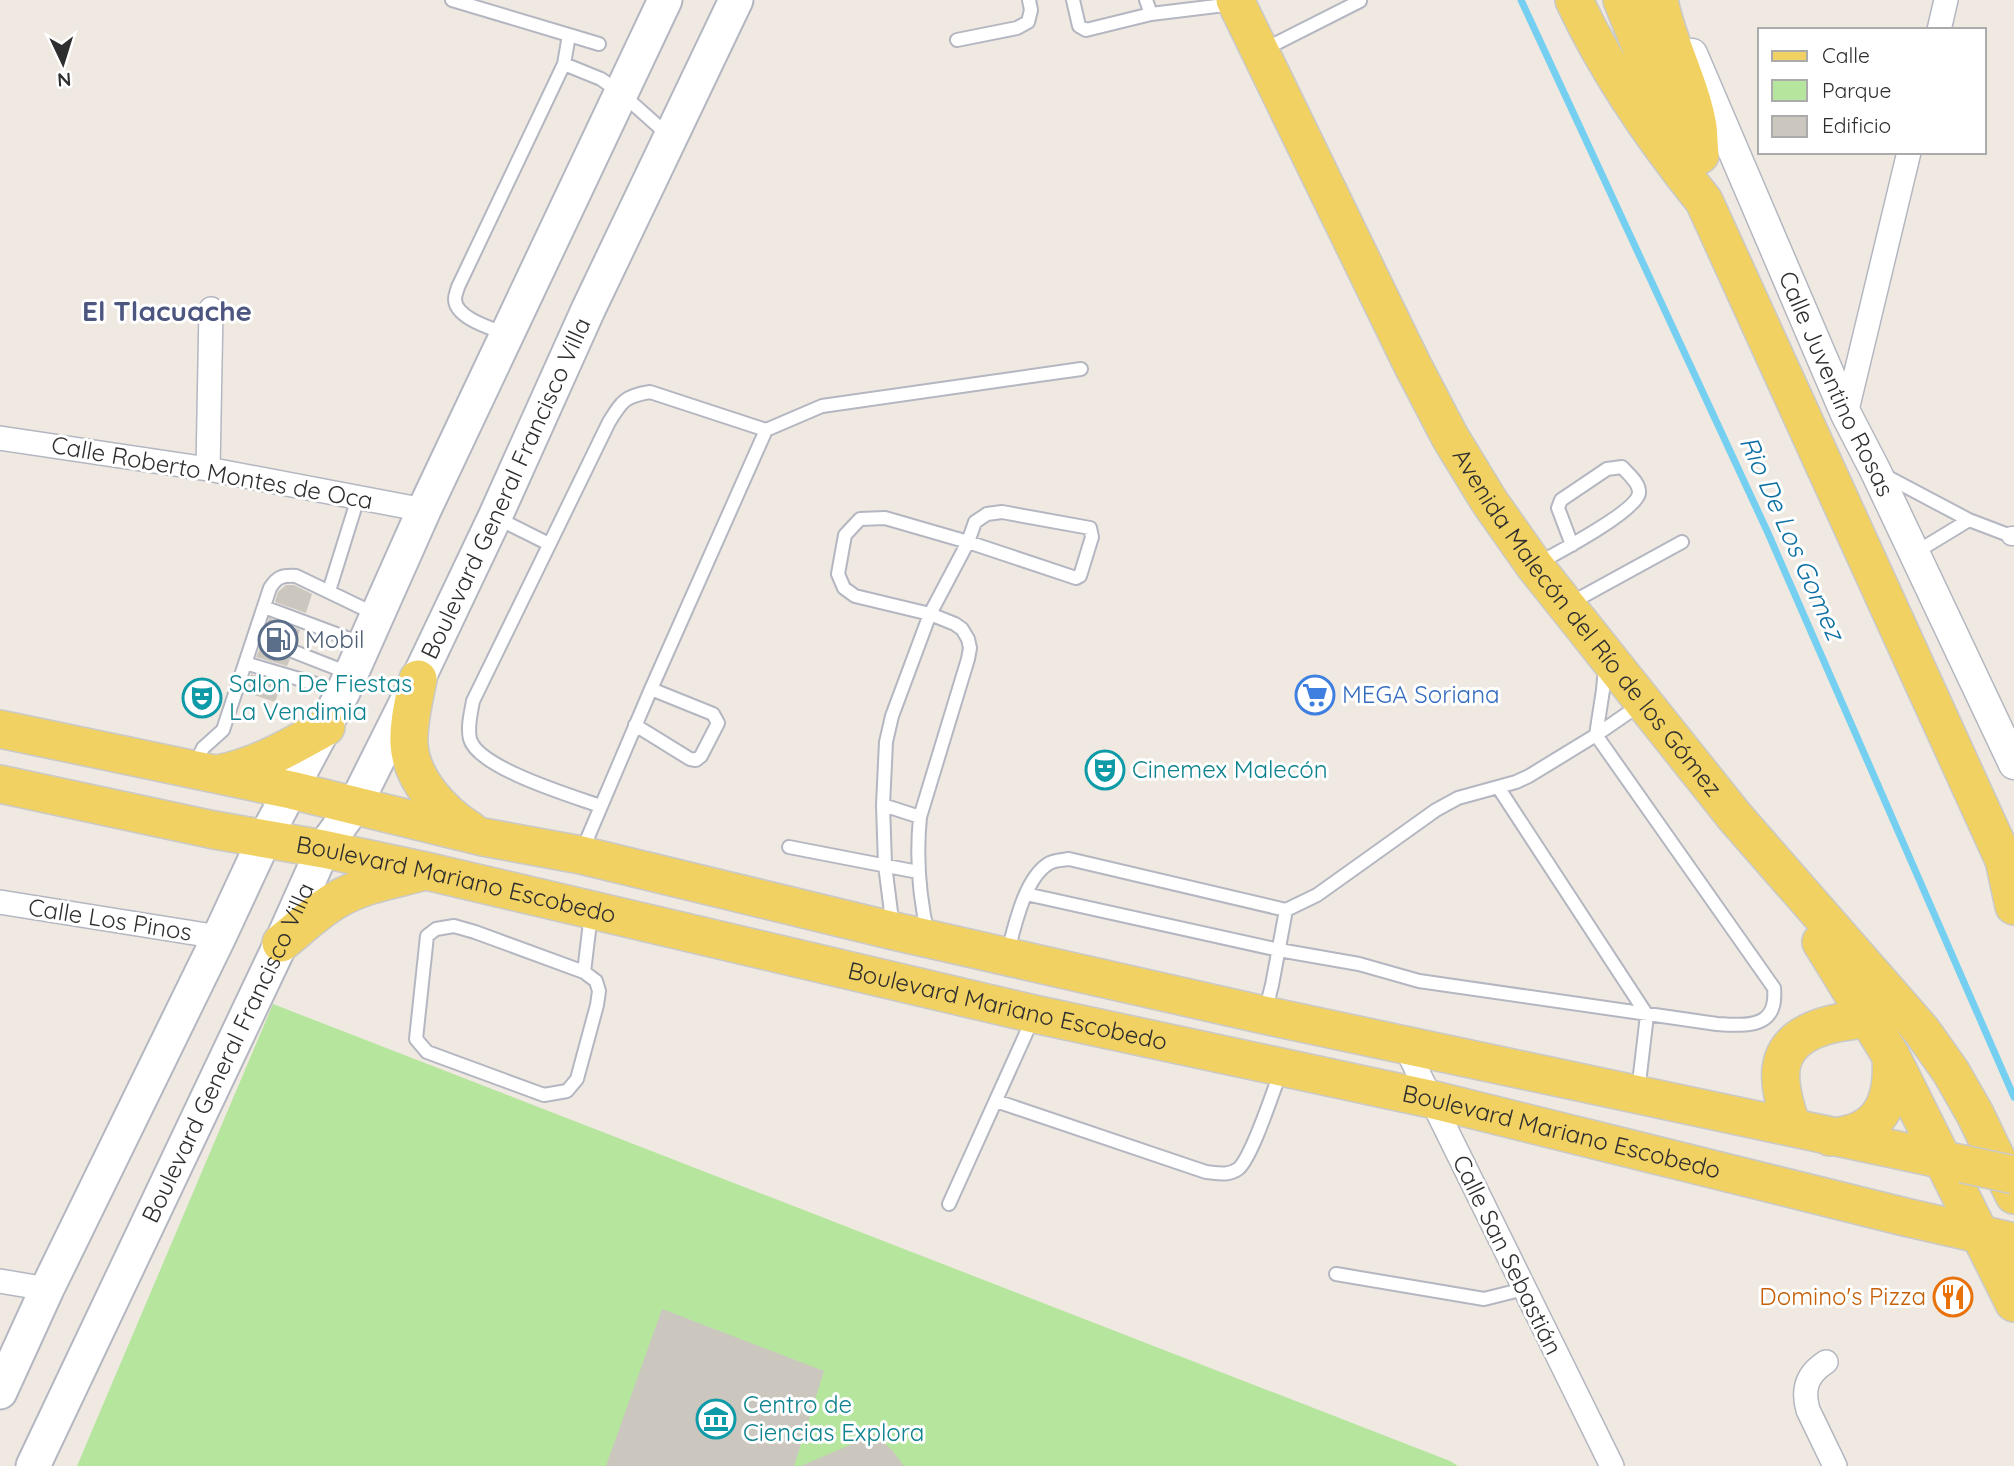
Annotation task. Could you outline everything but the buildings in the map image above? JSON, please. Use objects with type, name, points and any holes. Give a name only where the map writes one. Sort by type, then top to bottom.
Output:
[{"type":"main road","points":[[0,1392],[265,838],[326,727],[506,334],[665,0]]},
{"type":"main road","name":"Boulevard General Francisco Villa","points":[[33,1466],[323,849],[355,805],[418,679],[495,517],[588,310],[736,0]]},
{"type":"main road","points":[[1574,0],[1620,87],[1674,164],[1704,201]]},
{"type":"main road","points":[[1622,0],[1704,201],[2009,870],[2014,906]]},
{"type":"main road","points":[[1659,0],[1698,126],[1704,201]]},
{"type":"main road","name":"Avenida Malecón del Río de los Gómez","points":[[1236,2],[1412,363],[1450,437],[1489,502],[1566,606],[1735,817],[1922,1031],[1951,1072],[1975,1114],[2014,1195]]},
{"type":"main road","points":[[418,679],[410,722],[410,755],[432,797],[451,817],[483,837]]},
{"type":"main road","points":[[202,773],[234,771],[264,761],[326,727]]},
{"type":"main road","name":"Boulevard Mariano Escobedo","points":[[0,729],[291,790],[483,837],[581,855],[911,935],[1264,1015],[2014,1175]]},
{"type":"main road","name":"Boulevard Mariano Escobedo","points":[[0,784],[214,830],[426,871],[1034,1014],[1430,1099],[1996,1238]]},
{"type":"main road","points":[[1735,817],[1827,950],[1953,1162],[1996,1238],[2009,1293]]},
{"type":"main road","points":[[281,943],[340,898],[362,888],[426,871]]},
{"type":"main road","points":[[1223,1055],[1246,1045],[1254,1037],[1264,1015]]},
{"type":"main road","points":[[1792,1127],[1781,1082],[1783,1061],[1787,1052],[1808,1034],[1822,1027],[1869,1019]]},
{"type":"main road","points":[[1829,1137],[1855,1134],[1881,1113],[1890,1092],[1891,1056]]},
{"type":"main road","points":[[1905,1217],[1958,1245],[2009,1293]]},
{"type":"street","name":"Calle Juventino Rosas","points":[[1669,0],[1846,414],[2014,764]]},
{"type":"street","points":[[1939,28],[1946,0]]},
{"type":"street","points":[[1846,414],[1909,154]]},
{"type":"street","points":[[208,469],[211,309]]},
{"type":"street","name":"Calle Roberto Montes de Oca","points":[[0,438],[208,469],[424,510]]},
{"type":"street","name":"Calle Los Pinos","points":[[0,902],[219,937]]},
{"type":"street","name":"Calle San Sebastián","points":[[1404,1044],[1612,1466]]},
{"type":"street","points":[[0,1281],[47,1289]]},
{"type":"street","points":[[1826,1362],[1812,1373],[1807,1381],[1805,1400],[1835,1466]]},
{"type":"lane","points":[[452,0],[599,44]]},
{"type":"lane","points":[[957,40],[1017,28],[1028,22],[1031,10],[1029,0]]},
{"type":"lane","points":[[1073,0],[1079,26],[1086,30],[1151,14],[1236,2]]},
{"type":"lane","points":[[1146,0],[1151,14]]},
{"type":"lane","points":[[1259,51],[1276,45],[1360,1]]},
{"type":"lane","points":[[506,334],[459,311],[455,300],[458,287],[564,64],[569,34]]},
{"type":"lane","points":[[564,64],[601,79],[671,138]]},
{"type":"lane","points":[[600,806],[502,769],[483,757],[471,741],[469,724],[473,701],[609,422],[619,406],[631,395],[650,392],[766,430],[822,406],[1081,369]]},
{"type":"lane","points":[[581,855],[635,725],[766,430]]},
{"type":"lane","points":[[1534,565],[1572,545],[1628,509],[1637,499],[1640,492],[1637,484],[1622,467],[1607,469],[1561,500],[1558,508],[1572,545]]},
{"type":"lane","points":[[1875,470],[1969,520],[2013,536]]},
{"type":"lane","points":[[329,591],[358,498]]},
{"type":"lane","points":[[911,935],[885,866],[883,805],[886,742],[892,716],[930,614],[968,542],[975,522],[987,514],[1002,512],[1090,527],[1093,537],[1080,576],[1076,578],[968,542],[885,518],[860,519],[845,535],[838,574],[844,589],[855,596],[930,614],[946,620],[962,629],[970,648],[920,817],[919,891],[911,935]]},
{"type":"lane","points":[[495,517],[549,544]]},
{"type":"lane","points":[[1913,554],[1969,520]]},
{"type":"lane","points":[[1566,606],[1682,542]]},
{"type":"lane","points":[[202,773],[204,748],[223,730],[270,588],[277,578],[296,576],[329,591],[359,656]]},
{"type":"lane","points":[[264,607],[359,656]]},
{"type":"lane","points":[[254,636],[359,656]]},
{"type":"lane","points":[[1026,894],[1279,950],[1359,964],[1419,981],[1717,1024],[1744,1025],[1759,1022],[1771,1014],[1776,1002],[1774,988],[1596,735],[1605,655]]},
{"type":"lane","points":[[245,663],[359,656]]},
{"type":"lane","points":[[635,725],[695,760],[701,756],[718,723],[713,714],[651,689]]},
{"type":"lane","points":[[1006,957],[1018,911],[1038,873],[1049,863],[1069,859],[1286,910],[1317,895],[1436,810],[1458,799],[1516,782],[1538,771],[1643,702]]},
{"type":"lane","points":[[1498,787],[1647,1015],[1638,1095]]},
{"type":"lane","points":[[883,805],[920,817]]},
{"type":"lane","points":[[789,847],[918,872]]},
{"type":"lane","points":[[1264,1015],[1286,910]]},
{"type":"lane","points":[[584,972],[591,911]]},
{"type":"lane","points":[[454,926],[475,932],[584,972],[596,981],[599,991],[577,1079],[567,1091],[544,1095],[427,1052],[416,1039],[427,936],[436,929],[454,926]]},
{"type":"lane","points":[[950,1204],[1034,1014]]},
{"type":"lane","points":[[996,1101],[1206,1172],[1226,1174],[1238,1168],[1250,1154],[1283,1068]]},
{"type":"lane","points":[[1336,1274],[1484,1299],[1524,1289]]},
{"type":"green space","name":"Centro de Ciencias Explora","points":[[273,1004],[1450,1461],[1458,1466],[77,1466]]},
{"type":"waterway","name":"Rio De Los Gomez","points":[[1521,0],[1768,533],[2014,1097]]},
{"type":"place","name":"Mobil","points":[[278,640]]},
{"type":"place","name":"MEGA Soriana","points":[[1315,695]]},
{"type":"place","name":"Salon De Fiestas La Vendimia","points":[[202,698]]},
{"type":"place","name":"Cinemex Malecón","points":[[1105,770]]},
{"type":"place","name":"Domino's Pizza","points":[[1953,1297]]},
{"type":"place","name":"Centro de Ciencias Explora","points":[[716,1419]]},
{"type":"district","name":"El Tlacuache","points":[[167,311]]}]
